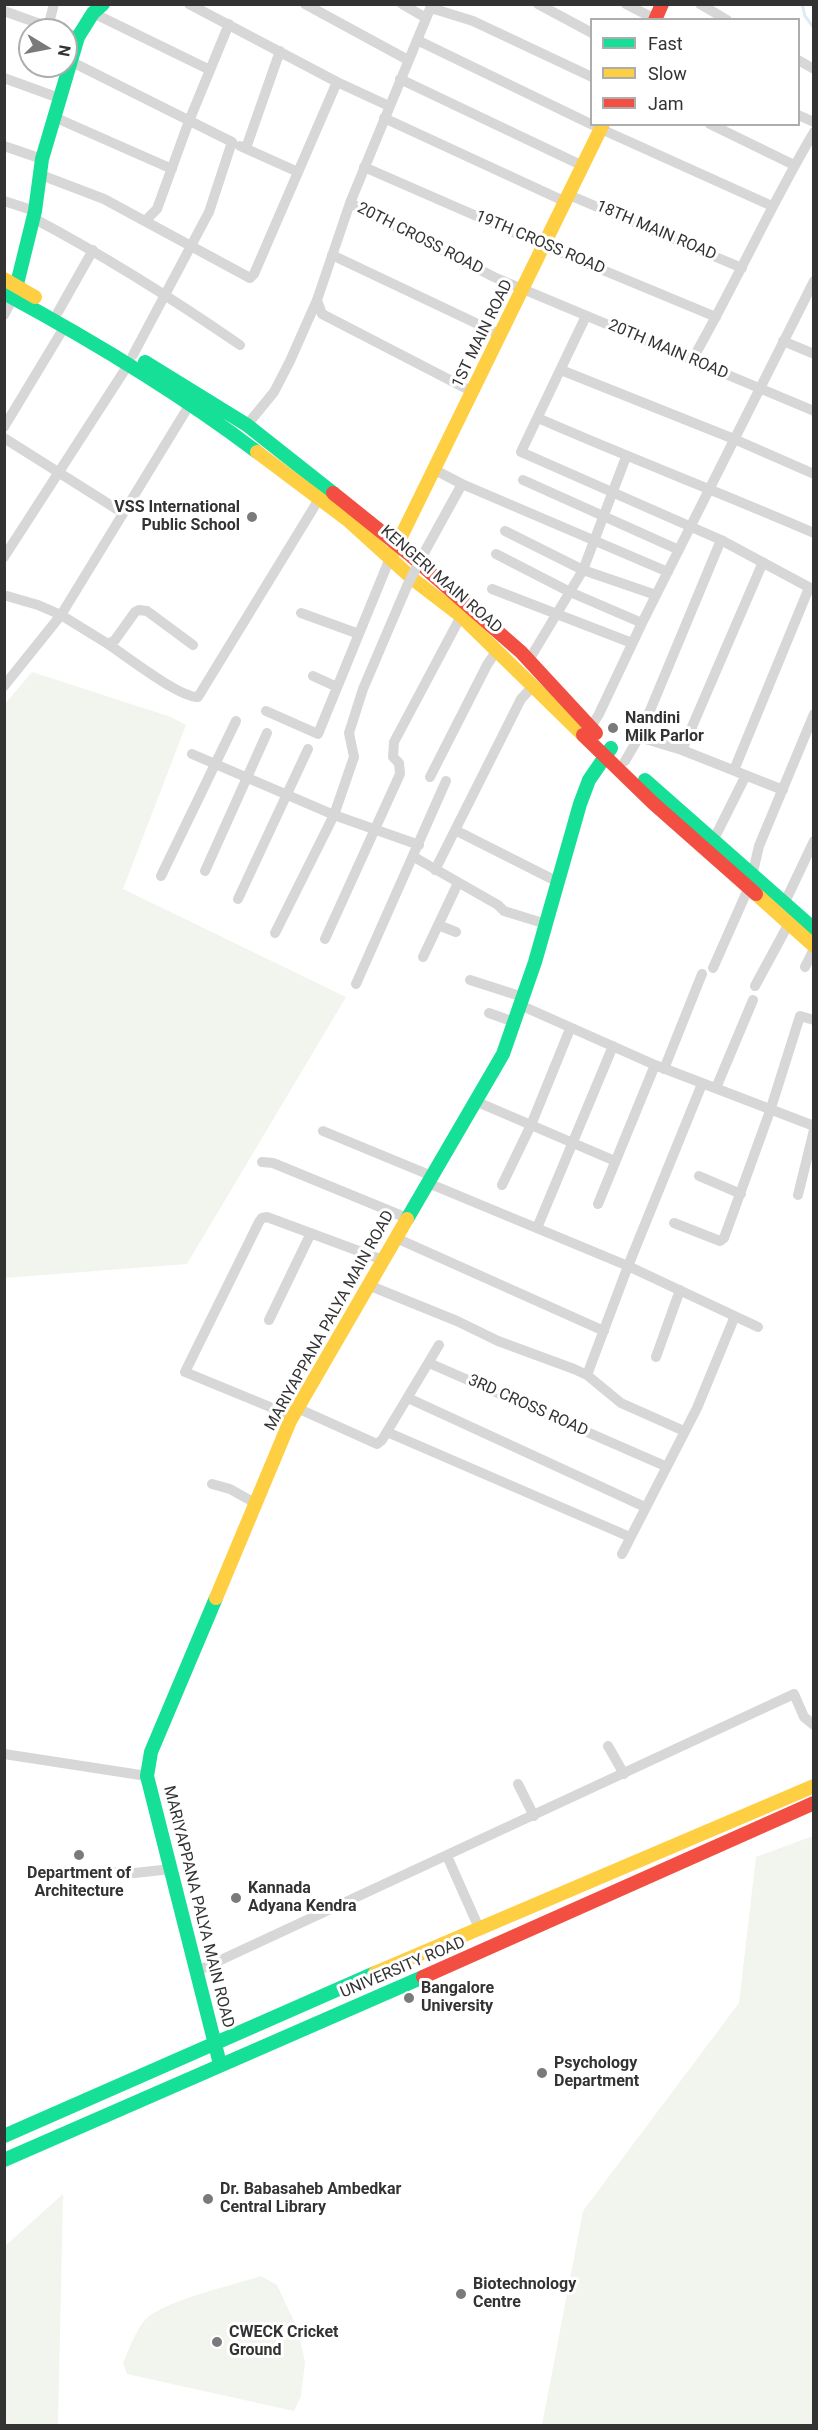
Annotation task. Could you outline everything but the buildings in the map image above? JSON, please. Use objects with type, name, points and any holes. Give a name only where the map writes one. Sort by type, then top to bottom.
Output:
[{"type":"main road","points":[[656,18],[662,4]]},
{"type":"main road","points":[[78,29],[98,9]]},
{"type":"main road","points":[[10,289],[34,214],[42,159],[65,78]]},
{"type":"main road","name":"1ST MAIN ROAD","points":[[390,558],[602,127]]},
{"type":"main road","name":"KENGERI MAIN ROAD","points":[[10,289],[58,312],[131,360],[238,436],[319,499],[414,580],[461,616],[750,883],[784,904],[813,928]]},
{"type":"main road","name":"KENGERI MAIN ROAD","points":[[10,289],[65,326],[247,425],[419,562],[529,660],[588,733]]},
{"type":"main road","name":"KENGERI MAIN ROAD","points":[[608,752],[625,761],[712,841],[788,925],[813,948]]},
{"type":"main road","name":"MARIYAPPANA PALYA MAIN ROAD","points":[[220,2064],[147,1776],[151,1752],[295,1412],[502,1054],[522,1001],[580,804],[589,780],[608,752]]},
{"type":"main road","name":"UNIVERSITY ROAD","points":[[4,2136],[479,1928],[813,1786]]},
{"type":"main road","name":"UNIVERSITY ROAD","points":[[4,2160],[220,2064],[474,1956],[813,1803]]},
{"type":"street","points":[[189,4],[337,82],[389,106]]},
{"type":"street","points":[[305,4],[408,60]]},
{"type":"street","points":[[402,4],[473,21],[590,77]]},
{"type":"street","points":[[538,4],[590,32]]},
{"type":"street","points":[[626,4],[651,18]]},
{"type":"street","points":[[700,4],[724,18]]},
{"type":"street","points":[[98,9],[210,70]]},
{"type":"street","points":[[247,425],[274,392],[317,300],[364,167],[430,10]]},
{"type":"street","points":[[4,11],[24,18]]},
{"type":"street","points":[[145,221],[157,209],[229,24]]},
{"type":"street","points":[[417,40],[590,121]]},
{"type":"street","points":[[246,148],[280,51]]},
{"type":"street","points":[[800,61],[813,69]]},
{"type":"street","points":[[78,65],[189,122],[298,172]]},
{"type":"street","points":[[4,78],[60,98]]},
{"type":"street","points":[[400,79],[583,166]]},
{"type":"street","points":[[41,175],[104,200],[250,278],[254,274],[337,82]]},
{"type":"street","points":[[54,117],[172,169]]},
{"type":"street","name":"18TH MAIN ROAD","points":[[384,118],[567,198],[742,268]]},
{"type":"street","points":[[714,126],[794,165]]},
{"type":"street","points":[[602,127],[772,206]]},
{"type":"street","points":[[692,360],[813,132]]},
{"type":"street","points":[[4,557],[131,360],[209,212],[232,142]]},
{"type":"street","points":[[4,146],[42,159]]},
{"type":"street","name":"19TH CROSS ROAD","points":[[364,167],[544,246],[716,317]]},
{"type":"street","points":[[4,201],[34,214],[165,293],[240,345]]},
{"type":"street","name":"20TH CROSS ROAD","points":[[350,203],[494,277],[523,289]]},
{"type":"street","points":[[58,312],[93,250]]},
{"type":"street","points":[[332,255],[501,335]]},
{"type":"street","points":[[588,733],[783,341],[809,299],[813,281]]},
{"type":"street","points":[[4,315],[10,289]]},
{"type":"street","name":"20TH MAIN ROAD","points":[[523,289],[813,411]]},
{"type":"street","points":[[317,300],[322,314],[473,392]]},
{"type":"street","points":[[586,316],[521,452],[721,540],[811,589],[734,770]]},
{"type":"street","points":[[4,427],[65,326]]},
{"type":"street","points":[[783,341],[813,354]]},
{"type":"street","points":[[561,370],[734,439],[813,474]]},
{"type":"street","points":[[4,686],[61,615],[190,404]]},
{"type":"street","points":[[538,418],[626,457],[710,488],[813,533]]},
{"type":"street","points":[[4,438],[123,513]]},
{"type":"street","points":[[529,660],[583,570],[626,457]]},
{"type":"street","points":[[435,470],[462,484],[668,572]]},
{"type":"street","points":[[523,480],[679,550]]},
{"type":"street","points":[[275,933],[334,815],[354,757],[349,734],[359,700],[407,586],[462,484]]},
{"type":"street","points":[[7,596],[61,615],[163,681],[189,695],[198,697],[319,499]]},
{"type":"street","points":[[505,531],[583,570],[656,595]]},
{"type":"street","points":[[625,761],[639,737],[721,540]]},
{"type":"street","points":[[496,554],[570,592],[642,623]]},
{"type":"street","points":[[266,711],[318,734],[390,558]]},
{"type":"street","points":[[682,750],[763,562]]},
{"type":"street","points":[[492,589],[632,643]]},
{"type":"street","points":[[108,644],[115,640],[135,612],[142,610],[147,611],[193,645]]},
{"type":"street","points":[[301,613],[359,634]]},
{"type":"street","points":[[325,939],[400,774],[399,763],[393,757],[394,742],[461,616]]},
{"type":"street","points":[[430,777],[487,665],[497,650]]},
{"type":"street","points":[[313,676],[337,687]]},
{"type":"street","points":[[435,870],[520,699],[534,684]]},
{"type":"street","points":[[713,968],[750,883],[759,846],[813,714]]},
{"type":"street","points":[[161,876],[217,765],[236,721]]},
{"type":"street","points":[[205,871],[267,733]]},
{"type":"street","points":[[639,737],[682,750],[783,790]]},
{"type":"street","points":[[238,899],[308,749]]},
{"type":"street","points":[[192,754],[249,776],[334,815],[419,845]]},
{"type":"street","points":[[712,841],[746,775]]},
{"type":"street","points":[[356,984],[414,858],[446,781]]},
{"type":"street","points":[[455,830],[558,882]]},
{"type":"street","points":[[784,904],[813,841]]},
{"type":"street","points":[[414,858],[498,905],[504,911],[546,924]]},
{"type":"street","points":[[423,957],[458,883]]},
{"type":"street","points":[[438,925],[456,933]]},
{"type":"street","points":[[755,986],[788,925]]},
{"type":"street","points":[[805,968],[813,948]]},
{"type":"street","points":[[598,1204],[615,1161],[702,974]]},
{"type":"street","points":[[470,980],[522,1001],[570,1029],[813,1128],[798,1195]]},
{"type":"street","points":[[716,1088],[753,1000]]},
{"type":"street","points":[[489,1013],[514,1022]]},
{"type":"street","points":[[674,1223],[720,1241],[724,1238],[770,1111],[800,1016],[813,1020]]},
{"type":"street","points":[[502,1185],[531,1125],[570,1029]]},
{"type":"street","points":[[537,1228],[613,1046]]},
{"type":"street","points":[[587,1375],[628,1266],[702,1084]]},
{"type":"street","points":[[475,1101],[615,1161]]},
{"type":"street","points":[[323,1131],[537,1228],[628,1266],[758,1327]]},
{"type":"street","points":[[262,1162],[273,1163],[407,1218]]},
{"type":"street","points":[[699,1176],[741,1194]]},
{"type":"street","points":[[383,1260],[267,1217],[262,1218],[185,1372],[376,1444],[382,1440],[439,1345]]},
{"type":"street","points":[[269,1320],[311,1233]]},
{"type":"street","points":[[396,1238],[604,1331]]},
{"type":"street","points":[[368,1285],[457,1321],[498,1341],[587,1375],[621,1404],[684,1431]]},
{"type":"street","points":[[656,1357],[680,1290]]},
{"type":"street","points":[[622,1554],[665,1466],[697,1408],[735,1316]]},
{"type":"street","name":"3RD CROSS ROAD","points":[[429,1363],[665,1466]]},
{"type":"street","points":[[408,1398],[645,1507]]},
{"type":"street","points":[[387,1432],[630,1537]]},
{"type":"street","points":[[212,1484],[230,1489],[255,1503]]},
{"type":"street","points":[[197,1971],[794,1694],[804,1717],[813,1725]]},
{"type":"street","points":[[608,1746],[624,1774]]},
{"type":"street","points":[[4,1754],[147,1776]]},
{"type":"street","points":[[518,1784],[534,1816]]},
{"type":"street","points":[[447,1856],[479,1928]]},
{"type":"street","points":[[110,1872],[135,1873],[171,1869]]},
{"type":"shaded area","points":[[32,672],[171,717],[186,725],[123,889],[346,997],[187,1264],[5,1278],[4,705]]},
{"type":"shaded area","points":[[813,1836],[813,2425],[542,2425],[583,2211],[739,2003],[756,1857]]},
{"type":"shaded area","points":[[63,2194],[58,2425],[5,2425],[5,2246]]},
{"type":"shaded area","name":"CWECK Cricket Ground","points":[[261,2276],[277,2285],[298,2330],[305,2362],[301,2396],[294,2411],[127,2374],[123,2363],[138,2330],[153,2314],[181,2300]]},
{"type":"waterway","points":[[802,4],[805,16],[814,28]]},
{"type":"traffic: fast","points":[[14,296],[35,211],[42,159],[78,37],[93,13],[103,4]]},
{"type":"traffic: fast","points":[[4,293],[134,368],[196,408],[257,452]]},
{"type":"traffic: fast","points":[[145,362],[247,425],[333,493]]},
{"type":"traffic: fast","points":[[407,1219],[503,1054],[535,962],[580,804],[589,780],[611,748]]},
{"type":"traffic: fast","points":[[645,780],[814,929]]},
{"type":"traffic: fast","points":[[216,1598],[151,1752],[147,1776],[220,2064]]},
{"type":"traffic: fast","points":[[4,2136],[375,1973]]},
{"type":"traffic: fast","points":[[4,2160],[423,1977]]},
{"type":"traffic: slow","points":[[392,555],[602,126]]},
{"type":"traffic: slow","points":[[4,279],[35,297]]},
{"type":"traffic: slow","points":[[257,452],[349,521],[414,580],[461,616],[583,735]]},
{"type":"traffic: slow","points":[[756,894],[814,946]]},
{"type":"traffic: slow","points":[[216,1598],[290,1421],[407,1219]]},
{"type":"traffic: slow","points":[[375,1973],[814,1786]]},
{"type":"traffic: jam","points":[[656,18],[662,4]]},
{"type":"traffic: jam","points":[[333,493],[409,554],[521,652],[596,733]]},
{"type":"traffic: jam","points":[[583,735],[653,803],[756,894]]},
{"type":"traffic: jam","points":[[423,1977],[814,1803]]},
{"type":"place","name":"VSS International Public School","points":[[252,517]]},
{"type":"place","name":"Nandini Milk Parlor","points":[[613,728]]},
{"type":"place","name":"Department of Architecture","points":[[79,1855]]},
{"type":"place","name":"Kannada Adyana Kendra","points":[[236,1898]]},
{"type":"place","name":"Bangalore University","points":[[409,1998]]},
{"type":"place","name":"Psychology Department","points":[[542,2073]]},
{"type":"place","name":"Dr. Babasaheb Ambedkar Central Library","points":[[208,2199]]},
{"type":"place","name":"Biotechnology Centre","points":[[461,2294]]},
{"type":"place","name":"CWECK Cricket Ground","points":[[217,2342]]}]
